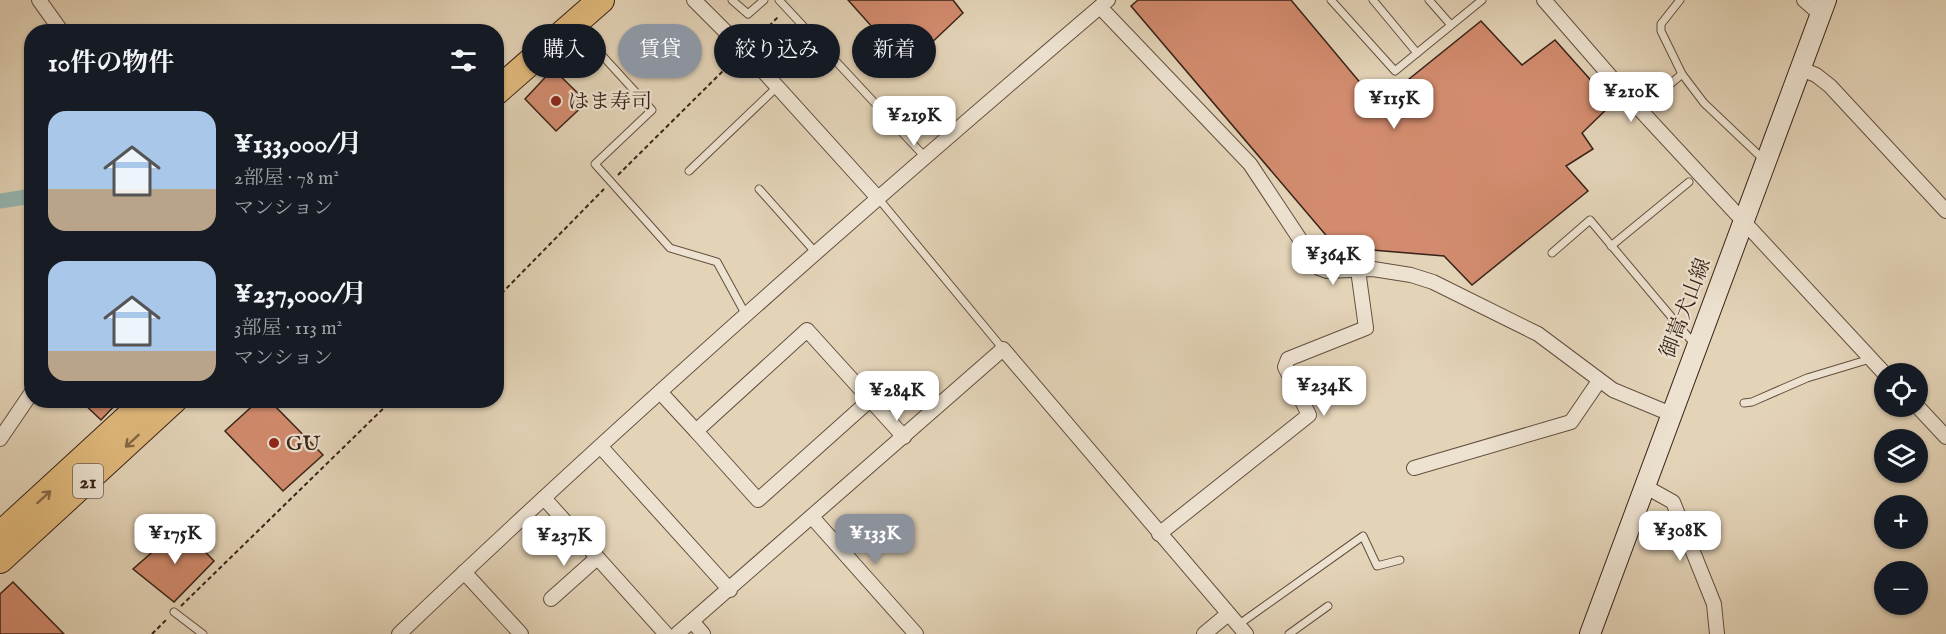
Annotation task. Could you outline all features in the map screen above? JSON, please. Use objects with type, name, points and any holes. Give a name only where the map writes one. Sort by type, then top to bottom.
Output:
[{"type":"highway","points":[[504,64],[576,12],[601,0]]},
{"type":"highway","points":[[504,84],[576,12]]},
{"type":"highway","name":"21","points":[[0,535],[138,408]]},
{"type":"highway","name":"21","points":[[0,560],[165,408]]},
{"type":"main road","name":"御嵩犬山線","points":[[1590,634],[1823,7]]},
{"type":"street","points":[[39,0],[56,24]]},
{"type":"street","points":[[694,0],[718,24]]},
{"type":"street","points":[[1544,0],[1640,110],[1874,363]]},
{"type":"street","points":[[1804,0],[1823,7]]},
{"type":"street","points":[[399,634],[544,498],[878,198],[1104,3],[1250,164],[1319,268],[1327,271],[1373,269],[1411,275],[1480,303],[1538,334],[1564,351],[1599,381],[1671,414]]},
{"type":"street","points":[[1801,69],[1816,75],[1830,86],[1946,211]]},
{"type":"street","points":[[769,78],[878,198]]},
{"type":"street","points":[[1159,534],[1309,416],[1285,367],[1288,359],[1366,328],[1358,270]]},
{"type":"street","points":[[696,431],[807,330],[904,437]]},
{"type":"street","points":[[677,634],[1003,349],[1242,629]]},
{"type":"street","points":[[1414,468],[1571,422],[1599,381]]},
{"type":"street","points":[[661,393],[758,500],[870,400]]},
{"type":"street","points":[[0,439],[24,404]]},
{"type":"street","points":[[1927,417],[1946,437]]},
{"type":"street","points":[[601,447],[729,590]]},
{"type":"street","points":[[1646,488],[1673,502],[1714,604],[1718,634]]},
{"type":"street","points":[[544,498],[666,634]]},
{"type":"street","points":[[812,517],[916,634]]},
{"type":"street","points":[[551,599],[597,558]]},
{"type":"street","points":[[464,572],[521,634]]},
{"type":"street","points":[[1204,634],[1228,614]]},
{"type":"street","points":[[692,621],[703,634]]},
{"type":"lane","points":[[732,0],[748,14],[764,0]]},
{"type":"lane","points":[[779,0],[925,157]]},
{"type":"lane","points":[[1331,0],[1395,71],[1451,25],[1472,3],[1482,0]]},
{"type":"lane","points":[[1373,0],[1417,53]]},
{"type":"lane","points":[[1429,0],[1451,25]]},
{"type":"lane","points":[[1680,0],[1661,24],[1660,31],[1682,74],[1704,103],[1766,162]]},
{"type":"lane","points":[[576,12],[652,110],[595,164],[670,248],[717,262],[747,316]]},
{"type":"lane","points":[[1640,110],[1682,74]]},
{"type":"lane","points":[[689,171],[777,87]]},
{"type":"lane","points":[[1611,246],[1689,182]]},
{"type":"lane","points":[[759,189],[817,254]]},
{"type":"lane","points":[[878,198],[1003,349]]},
{"type":"lane","points":[[1552,253],[1590,220],[1697,347]]},
{"type":"lane","points":[[1744,403],[1870,359]]},
{"type":"lane","points":[[1242,629],[1363,536],[1377,567],[1400,560]]},
{"type":"lane","points":[[1289,634],[1328,606]]},
{"type":"lane","points":[[174,612],[202,634]]},
{"type":"path","points":[[771,24],[787,8]]},
{"type":"path","points":[[504,291],[716,78]]},
{"type":"path","points":[[152,634],[384,408]]},
{"type":"building","points":[[848,0],[953,0],[963,13],[936,39],[936,24],[869,24]]},
{"type":"building","points":[[1138,0],[1291,0],[1378,104],[1481,21],[1522,65],[1555,40],[1612,104],[1582,133],[1593,149],[1566,166],[1588,191],[1472,285],[1444,256],[1336,247],[1131,6]]},
{"type":"building","name":"はま寿司","points":[[545,78],[562,78],[587,102],[556,131],[525,99]]},
{"type":"building","points":[[88,408],[112,408],[101,420]]},
{"type":"building","name":"GU","points":[[250,408],[277,408],[323,455],[283,491],[225,431]]},
{"type":"building","points":[[181,527],[214,561],[174,602],[133,569]]},
{"type":"building","points":[[13,582],[64,634],[0,634],[0,594]]},
{"type":"waterway","points":[[0,201],[24,197]]},
{"type":"place","name":"はま寿司","points":[[556,101]]},
{"type":"place","name":"GU","points":[[274,443]]}]
